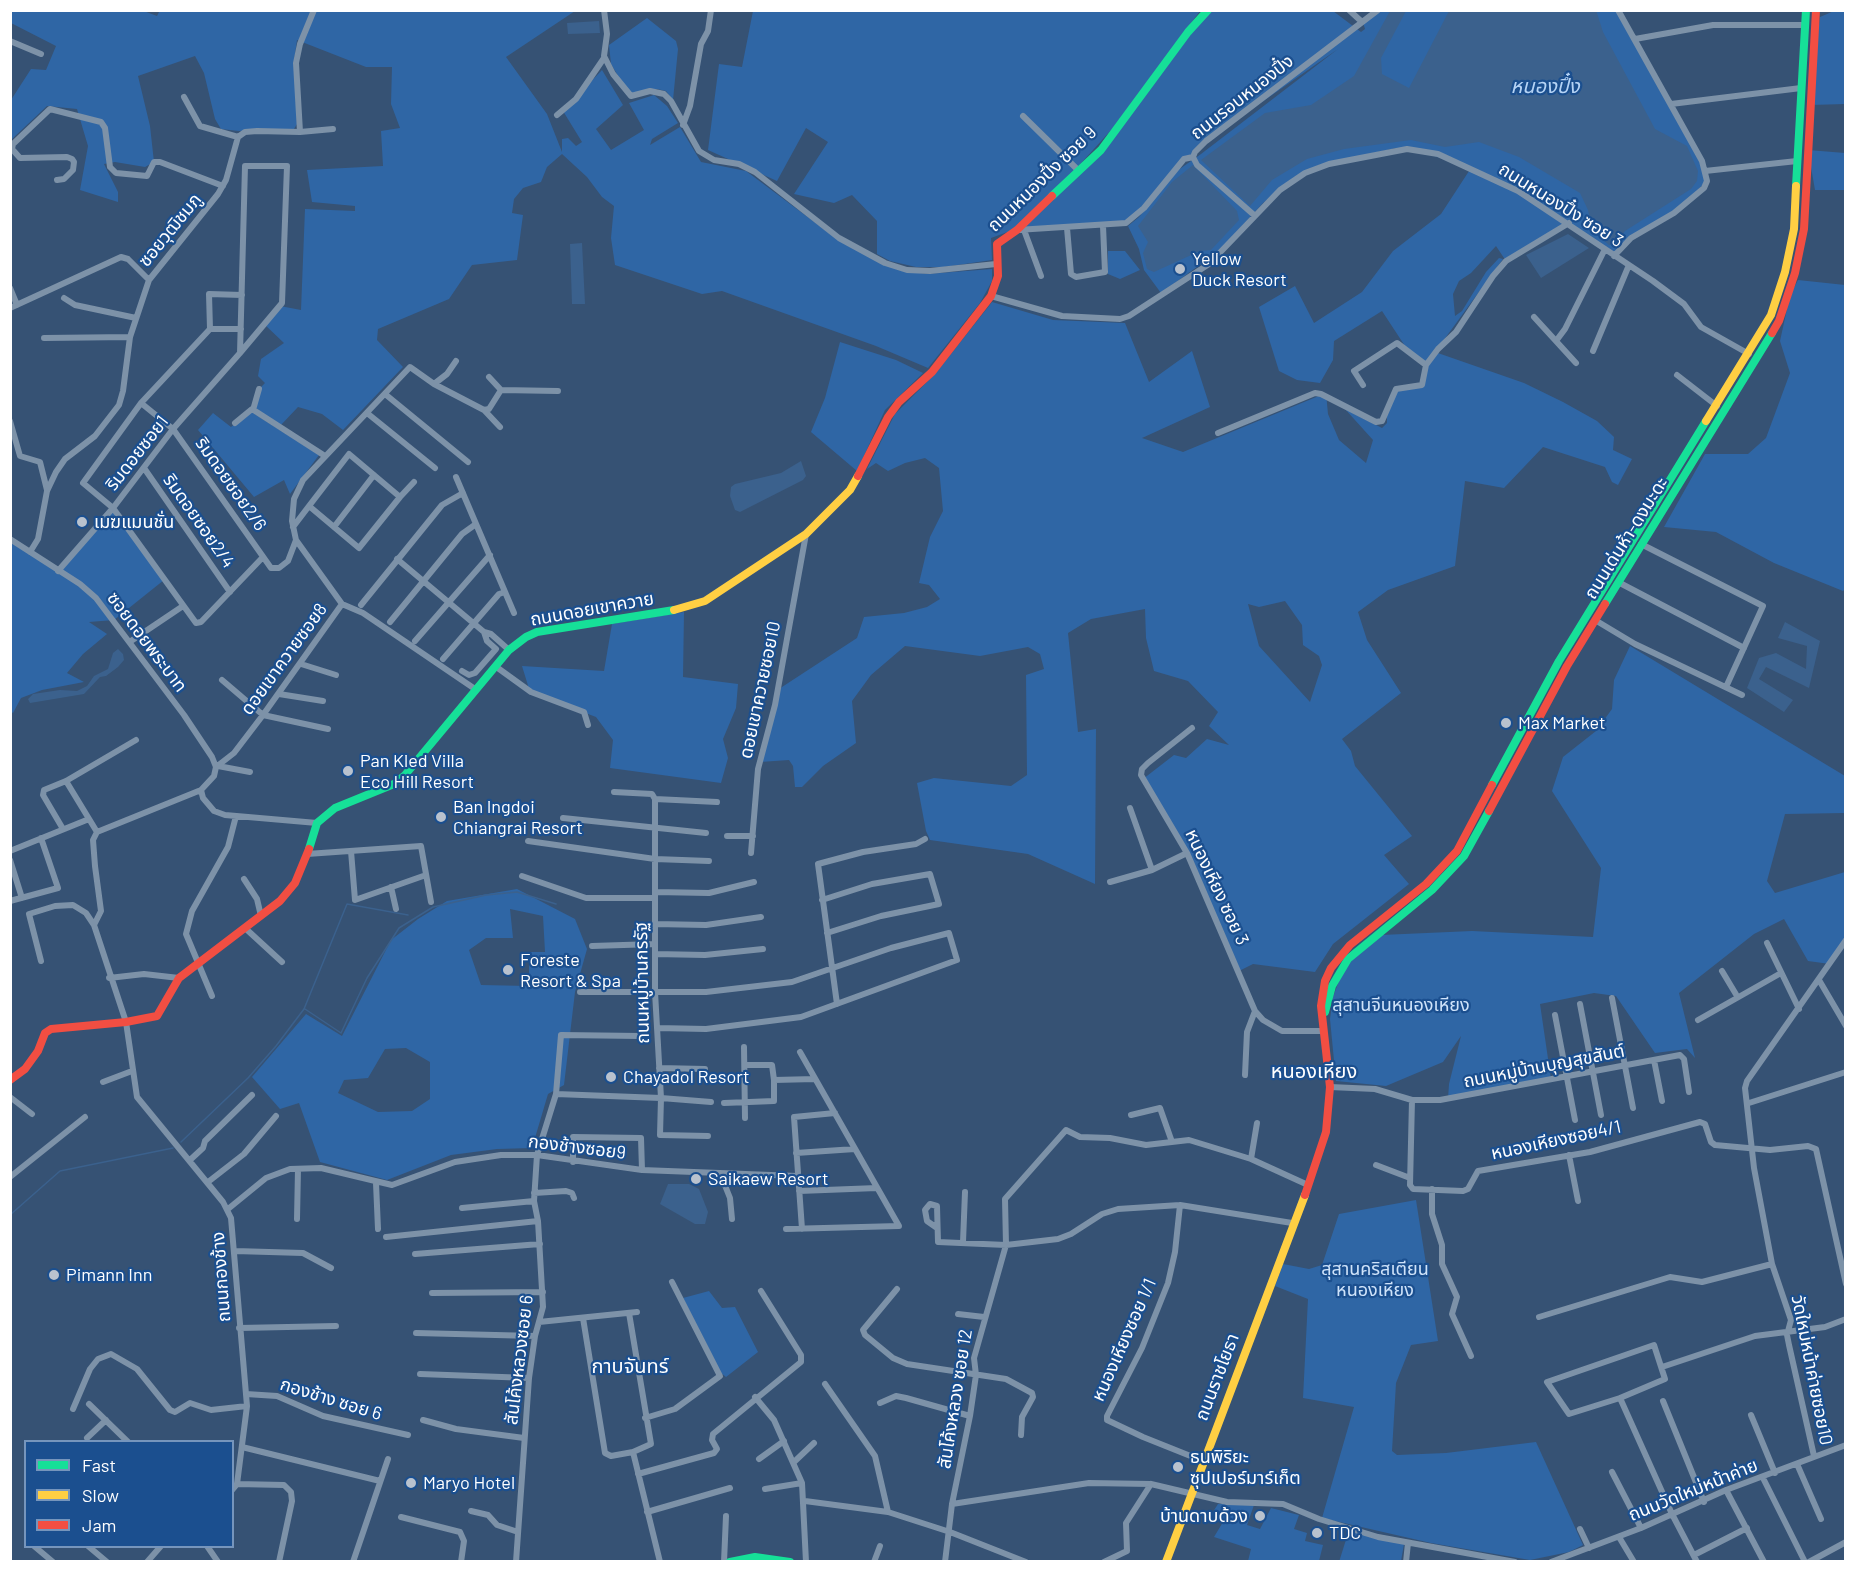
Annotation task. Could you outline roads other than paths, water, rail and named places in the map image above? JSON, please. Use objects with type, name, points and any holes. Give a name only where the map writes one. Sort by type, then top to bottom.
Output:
[{"type":"main road","name":"ถนนหนองปึ๋ง ซอย 9","points":[[992,296],[998,276],[997,244],[1021,230],[1101,150],[1188,32],[1208,10]]},
{"type":"main road","name":"ถนนเด่นห้า-ดงมะดะ","points":[[1353,948],[1432,890],[1464,856],[1567,666],[1595,620],[1612,585],[1772,315],[1785,272],[1794,229],[1806,10]]},
{"type":"main road","name":"ถนนเด่นห้า-ดงมะดะ","points":[[1300,1204],[1326,1132],[1330,1087],[1322,1000],[1324,981],[1331,968],[1426,884],[1457,851],[1559,661],[1641,544],[1771,337],[1788,295],[1804,229],[1816,10]]},
{"type":"main road","name":"ถนนดอยเขาควาย","points":[[317,823],[334,808],[394,784],[405,776],[509,650],[537,632],[688,608],[705,601],[806,534],[850,490],[888,417],[899,402],[932,372],[992,296]]},
{"type":"main road","points":[[10,1080],[25,1069],[38,1051],[45,1033],[51,1029],[126,1022],[157,1016],[179,978],[280,901],[295,883],[308,854],[317,823]]},
{"type":"main road","name":"ถนนราชโยธา","points":[[1166,1562],[1300,1204]]},
{"type":"main road","points":[[730,1562],[754,1557],[790,1562]]},
{"type":"street","points":[[300,132],[296,63],[300,44],[314,10]]},
{"type":"street","points":[[557,115],[576,99],[604,58],[607,34],[604,10]]},
{"type":"street","points":[[683,125],[688,112],[701,44],[708,31],[711,10]]},
{"type":"street","points":[[1349,10],[1362,22]]},
{"type":"street","name":"ถนนรอบหนองปึ๋ง","points":[[1254,215],[1197,165],[1193,157],[1206,141],[1257,105],[1378,10]]},
{"type":"street","points":[[1614,256],[1631,238],[1674,213],[1704,188],[1707,181],[1705,171],[1671,104],[1618,10]]},
{"type":"street","points":[[1635,39],[1713,25],[1805,25]]},
{"type":"street","points":[[10,41],[41,54]]},
{"type":"street","points":[[604,58],[613,74],[631,96],[655,91],[664,94],[671,101],[699,151],[714,160],[739,164],[755,172],[839,238],[885,263],[907,270],[930,272],[996,264]]},
{"type":"street","points":[[1671,104],[1801,88]]},
{"type":"street","points":[[184,97],[200,126],[238,137],[245,132],[257,130],[300,132],[333,129]]},
{"type":"street","points":[[57,180],[64,179],[73,170],[72,159],[67,157],[20,158],[12,149],[13,144],[50,109],[101,122],[105,128],[110,167],[116,173],[147,176],[154,162],[160,162],[223,186]]},
{"type":"street","points":[[1023,116],[1079,171]]},
{"type":"street","name":"ซอยวุฒิชมภู","points":[[30,552],[38,539],[47,491],[65,459],[95,436],[119,405],[130,337],[149,280],[223,186],[238,137]]},
{"type":"street","name":"ถนนหนองปึ๋ง ซอย 3","points":[[992,296],[1062,316],[1120,319],[1129,316],[1209,264],[1225,250],[1254,215],[1280,190],[1305,173],[1329,164],[1407,149],[1438,154],[1518,191],[1684,304],[1701,327],[1750,354]]},
{"type":"street","points":[[1041,276],[1021,230],[1103,226],[1130,221],[1184,159],[1193,157]]},
{"type":"street","points":[[1705,171],[1797,161]]},
{"type":"street","name":"ริมดอยซอย1","points":[[58,571],[113,508],[173,429],[282,303],[287,166],[245,166],[242,295]]},
{"type":"street","points":[[1218,434],[1315,393],[1376,422],[1382,422],[1395,390],[1422,385],[1426,365],[1438,349],[1456,332],[1492,276],[1506,261],[1569,224]]},
{"type":"street","points":[[1067,228],[1071,274],[1076,277],[1105,272],[1103,226]]},
{"type":"street","points":[[1556,341],[1565,329],[1605,249]]},
{"type":"street","points":[[10,288],[14,306],[121,257],[128,259],[149,280]]},
{"type":"street","points":[[1593,351],[1629,265]]},
{"type":"street","points":[[240,353],[242,295],[209,294],[210,329],[141,404],[83,483],[113,508],[196,622],[201,622],[263,557],[271,568],[279,568],[288,561],[296,540]]},
{"type":"street","points":[[64,298],[75,305],[136,318]]},
{"type":"street","points":[[1534,317],[1576,363]]},
{"type":"street","points":[[210,329],[241,329]]},
{"type":"street","points":[[44,338],[130,337]]},
{"type":"street","points":[[1363,385],[1353,372],[1397,343],[1426,365]]},
{"type":"street","points":[[434,384],[447,374],[456,361]]},
{"type":"street","points":[[342,604],[296,540],[293,527],[294,499],[303,480],[410,367],[434,384],[484,410],[500,427]]},
{"type":"street","points":[[1677,375],[1718,406]]},
{"type":"street","points":[[489,377],[501,390],[558,391]]},
{"type":"street","points":[[254,410],[259,389]]},
{"type":"street","points":[[484,410],[489,409],[501,390]]},
{"type":"street","points":[[385,394],[468,462]]},
{"type":"street","name":"ริมดอยซอย2/6","points":[[141,404],[173,429],[263,557]]},
{"type":"street","points":[[235,423],[249,410],[254,410],[325,456]]},
{"type":"street","points":[[367,413],[435,468]]},
{"type":"street","points":[[10,421],[20,456],[40,462],[47,491]]},
{"type":"street","points":[[293,527],[349,454],[400,497]]},
{"type":"street","name":"ริมดอยซอย2/4","points":[[144,468],[230,592]]},
{"type":"street","points":[[334,527],[374,475]]},
{"type":"street","points":[[456,477],[514,613]]},
{"type":"street","points":[[309,506],[359,548],[414,482]]},
{"type":"street","points":[[361,605],[442,505],[464,493]]},
{"type":"street","points":[[390,622],[462,534],[476,524]]},
{"type":"street","name":"ดอยเขาควายซอย10","points":[[752,853],[758,769],[775,705],[806,534]]},
{"type":"street","name":"ซอยดอยพระบาท","points":[[10,539],[96,598],[131,641],[217,766]]},
{"type":"street","points":[[1641,544],[1763,606],[1726,687]]},
{"type":"street","points":[[415,641],[490,555]]},
{"type":"street","points":[[397,559],[509,650]]},
{"type":"street","points":[[1612,585],[1744,648]]},
{"type":"street","points":[[442,659],[499,594],[505,591]]},
{"type":"street","name":"ดอยเขาควายซอย8","points":[[217,766],[234,753],[301,664],[342,604],[363,613],[475,689]]},
{"type":"street","points":[[131,641],[183,606]]},
{"type":"street","points":[[1595,620],[1635,644],[1742,695]]},
{"type":"street","points":[[462,671],[469,675],[475,674],[496,649],[487,641],[484,632]]},
{"type":"street","points":[[301,664],[336,675]]},
{"type":"street","points":[[495,666],[531,692],[584,712],[588,725]]},
{"type":"street","points":[[222,680],[263,715],[328,729]]},
{"type":"street","points":[[279,694],[323,701]]},
{"type":"street","name":"หนองเหียง ซอย 3","points":[[1192,728],[1148,763],[1141,773],[1187,853],[1255,1011],[1263,1020],[1282,1031],[1324,1026]]},
{"type":"street","points":[[63,829],[44,792],[136,740]]},
{"type":"street","points":[[41,961],[29,914],[55,906],[73,905],[86,913],[94,925],[101,911],[93,840],[97,832],[201,790],[214,776],[217,766],[250,772]]},
{"type":"street","points":[[66,781],[97,832]]},
{"type":"street","points":[[201,790],[203,798],[214,811],[236,816],[317,823]]},
{"type":"street","points":[[614,792],[652,794],[655,799],[717,802]]},
{"type":"street","name":"ถนนหมู่บ้านกรรัฐ","points":[[655,799],[655,992],[661,1098],[660,1135],[708,1136]]},
{"type":"street","points":[[1130,808],[1152,870]]},
{"type":"street","points":[[212,996],[186,934],[192,910],[228,847],[236,816]]},
{"type":"street","points":[[563,818],[655,830],[706,833]]},
{"type":"street","points":[[10,850],[89,819]]},
{"type":"street","points":[[727,836],[753,836]]},
{"type":"street","points":[[10,900],[58,888],[41,838]]},
{"type":"street","points":[[837,1004],[818,864],[863,852],[916,844],[925,839]]},
{"type":"street","points":[[528,841],[655,859],[709,861]]},
{"type":"street","points":[[308,854],[421,846],[431,902]]},
{"type":"street","points":[[351,851],[355,900],[426,875]]},
{"type":"street","points":[[1110,882],[1152,870],[1187,853]]},
{"type":"street","points":[[10,860],[22,898]]},
{"type":"street","points":[[822,900],[872,884],[930,874],[939,904],[881,916],[827,933]]},
{"type":"street","points":[[522,876],[586,898],[709,892],[754,882]]},
{"type":"street","points":[[244,879],[257,899],[261,916]]},
{"type":"street","points":[[391,887],[396,909]]},
{"type":"street","points":[[655,924],[706,925],[761,917]]},
{"type":"street","name":"ถนนกองช้าง","points":[[94,925],[109,978],[126,1022],[134,1089],[140,1102],[228,1209],[233,1229],[239,1328],[247,1406],[235,1487]]},
{"type":"street","points":[[245,928],[282,962]]},
{"type":"street","points":[[580,992],[706,992],[792,982],[891,948],[949,933],[957,960],[801,1017],[706,1029],[657,1028]]},
{"type":"street","name":"วัดใหม่หน้าค่ายซอย10","points":[[1814,1456],[1787,1335],[1791,1320],[1772,1264],[1752,1148],[1747,1081],[1845,940]]},
{"type":"street","points":[[1767,943],[1799,1009]]},
{"type":"street","points":[[591,945],[655,944]]},
{"type":"street","points":[[655,954],[705,955],[763,949]]},
{"type":"street","points":[[1722,971],[1737,996]]},
{"type":"street","points":[[1698,1020],[1780,973]]},
{"type":"street","points":[[109,978],[144,974],[179,978]]},
{"type":"street","points":[[1819,980],[1845,1026]]},
{"type":"street","points":[[1612,998],[1633,1108]]},
{"type":"street","points":[[1580,1004],[1601,1115]]},
{"type":"street","points":[[1245,1075],[1247,1032],[1255,1011]]},
{"type":"street","points":[[1555,1015],[1575,1120]]},
{"type":"street","name":"สันโค้งหลวงซอย 6","points":[[516,1562],[530,1378],[543,1292],[534,1197],[537,1155],[556,1094],[561,1035],[640,1036],[641,1032]]},
{"type":"street","points":[[744,1047],[747,1101],[745,1118]]},
{"type":"street","points":[[786,1229],[899,1226],[800,1052]]},
{"type":"street","name":"ถนนหมู่บ้านบุญสุขสันต์","points":[[1330,1087],[1375,1089],[1412,1100],[1440,1100],[1680,1055],[1684,1059],[1689,1092]]},
{"type":"street","points":[[1654,1060],[1662,1101]]},
{"type":"street","points":[[724,1103],[774,1101],[772,1065],[746,1065]]},
{"type":"street","points":[[659,1068],[705,1069]]},
{"type":"street","points":[[103,1082],[132,1071]]},
{"type":"street","points":[[1749,1103],[1845,1072]]},
{"type":"street","points":[[774,1080],[815,1079]]},
{"type":"street","points":[[556,1094],[711,1102]]},
{"type":"street","points":[[189,1160],[252,1095]]},
{"type":"street","points":[[10,1097],[32,1114]]},
{"type":"street","points":[[1376,1165],[1410,1178],[1412,1100]]},
{"type":"street","points":[[1131,1115],[1160,1108],[1172,1142],[1189,1140],[1251,1159],[1308,1185]]},
{"type":"street","points":[[802,1228],[794,1117],[835,1113]]},
{"type":"street","points":[[208,1182],[244,1154],[276,1116]]},
{"type":"street","points":[[10,1178],[85,1117]]},
{"type":"street","name":"หนองเหียงซอย4/1","points":[[1410,1178],[1410,1185],[1413,1189],[1463,1191],[1468,1188],[1478,1172],[1569,1155],[1700,1122],[1705,1124],[1711,1142],[1715,1145],[1752,1148]]},
{"type":"street","points":[[1251,1159],[1257,1123]]},
{"type":"street","name":"สันโค้งหลวง ซอย 12","points":[[945,1562],[952,1504],[970,1416],[975,1375],[974,1358],[984,1317],[996,1287],[1006,1245],[1005,1199],[1066,1130],[1080,1137],[1110,1138],[1146,1145],[1172,1142]]},
{"type":"street","points":[[573,1162],[573,1137],[641,1138],[642,1170]]},
{"type":"street","points":[[1752,1148],[1770,1150],[1808,1146],[1816,1149],[1845,1284]]},
{"type":"street","points":[[796,1153],[855,1149]]},
{"type":"street","name":"กองช้างซอย9","points":[[228,1209],[266,1178],[298,1168],[321,1168],[376,1184],[403,1182],[455,1162],[501,1155],[537,1155],[573,1162],[642,1170],[797,1176]]},
{"type":"street","points":[[1569,1155],[1578,1201]]},
{"type":"street","points":[[297,1219],[298,1168]]},
{"type":"street","points":[[720,1173],[730,1198],[732,1219]]},
{"type":"street","points":[[376,1184],[378,1229]]},
{"type":"street","points":[[799,1191],[877,1188]]},
{"type":"street","points":[[1432,1190],[1432,1214],[1442,1245],[1442,1264],[1457,1297],[1452,1314],[1471,1356]]},
{"type":"street","points":[[462,1208],[566,1191],[572,1193],[574,1198]]},
{"type":"street","points":[[963,1242],[965,1192]]},
{"type":"street","points":[[937,1228],[938,1242],[1006,1245],[1058,1239],[1071,1234],[1102,1214],[1118,1209],[1180,1205],[1292,1223]]},
{"type":"street","name":"หนองเหียงซอย 1/1","points":[[1180,1205],[1175,1252],[1168,1283],[1142,1348],[1107,1420],[1203,1461]]},
{"type":"street","points":[[386,1237],[538,1221]]},
{"type":"street","points":[[415,1254],[540,1244]]},
{"type":"street","points":[[235,1251],[303,1253],[332,1268]]},
{"type":"street","points":[[1539,1317],[1671,1277],[1702,1282],[1772,1264]]},
{"type":"street","points":[[645,1418],[675,1409],[720,1376],[672,1282]]},
{"type":"street","points":[[897,1289],[863,1330],[865,1335],[893,1358],[907,1364],[1006,1379],[1032,1393],[1033,1397],[1022,1417],[1021,1435]]},
{"type":"street","points":[[638,1474],[714,1453],[717,1449],[712,1440],[713,1434],[755,1397],[801,1362],[801,1355],[761,1291]]},
{"type":"street","points":[[432,1293],[543,1292]]},
{"type":"street","points":[[539,1322],[638,1312]]},
{"type":"street","points":[[583,1318],[605,1453],[611,1456],[633,1452],[651,1444],[629,1313]]},
{"type":"street","points":[[958,1314],[984,1317]]},
{"type":"street","points":[[1662,1367],[1755,1336],[1825,1327],[1845,1319]]},
{"type":"street","points":[[239,1328],[336,1326]]},
{"type":"street","points":[[416,1333],[535,1336]]},
{"type":"street","points":[[1654,1345],[1662,1367],[1665,1378],[1620,1398],[1569,1414],[1547,1382],[1654,1345]]},
{"type":"street","points":[[73,1409],[90,1369],[98,1359],[111,1354],[137,1369],[170,1410],[175,1412],[190,1403],[211,1410],[247,1406]]},
{"type":"street","points":[[420,1374],[530,1378]]},
{"type":"street","points":[[825,1384],[875,1456],[888,1512]]},
{"type":"street","name":"กองช้าง ซอย 6","points":[[246,1394],[277,1396],[323,1416],[408,1435]]},
{"type":"street","points":[[880,1403],[896,1396],[970,1416]]},
{"type":"street","points":[[755,1397],[774,1420],[802,1483],[805,1501],[806,1562]]},
{"type":"street","points":[[1620,1398],[1672,1514],[1695,1558],[1747,1528]]},
{"type":"street","points":[[1663,1401],[1704,1502]]},
{"type":"street","points":[[89,1404],[127,1440]]},
{"type":"street","points":[[1751,1414],[1775,1473]]},
{"type":"street","points":[[87,1438],[106,1420]]},
{"type":"street","points":[[423,1420],[456,1429],[525,1438]]},
{"type":"street","points":[[759,1459],[784,1442]]},
{"type":"street","points":[[794,1462],[814,1443]]},
{"type":"street","name":"ถนนวัดใหม่หน้าค่าย","points":[[1551,1562],[1641,1528],[1704,1502],[1726,1490],[1763,1478],[1845,1445]]},
{"type":"street","points":[[242,1448],[380,1481]]},
{"type":"street","points":[[633,1452],[660,1562]]},
{"type":"street","points":[[353,1562],[388,1459]]},
{"type":"street","points":[[1797,1464],[1821,1519]]},
{"type":"street","points":[[1612,1472],[1641,1528]]},
{"type":"street","points":[[1763,1478],[1807,1562],[1845,1542]]},
{"type":"street","points":[[765,1489],[802,1483]]},
{"type":"street","points":[[952,1504],[1089,1484],[1151,1484],[1227,1502],[1282,1504],[1378,1538],[1515,1562]]},
{"type":"street","points":[[1104,1562],[1127,1551],[1126,1523],[1151,1484]]},
{"type":"street","points":[[235,1487],[284,1485],[291,1492],[292,1501],[279,1562]]},
{"type":"street","points":[[647,1512],[730,1488]]},
{"type":"street","points":[[1726,1490],[1764,1562]]},
{"type":"street","points":[[805,1501],[888,1512],[950,1532],[1026,1562]]},
{"type":"street","points":[[471,1511],[488,1515],[497,1525],[518,1532]]},
{"type":"street","points":[[724,1562],[726,1516]]},
{"type":"street","points":[[401,1517],[460,1532],[464,1541],[461,1562]]},
{"type":"street","points":[[1581,1529],[1589,1548]]},
{"type":"street","points":[[1619,1537],[1634,1562]]},
{"type":"street","points":[[1406,1562],[1408,1543]]},
{"type":"street","points":[[874,1562],[880,1546]]},
{"type":"street","points":[[36,1548],[50,1561]]},
{"type":"street","points":[[90,1548],[107,1562]]},
{"type":"street","points":[[147,1562],[159,1548]]},
{"type":"street","points":[[208,1548],[218,1562]]},
{"type":"water","name":"หนองปึ๋ง","points":[[1596,10],[1603,32],[1655,129],[1687,146],[1698,171],[1697,181],[1691,189],[1625,231],[1616,243],[1609,245],[1593,231],[1588,210],[1580,193],[1519,157],[1479,142],[1445,147],[1411,140],[1344,149],[1307,159],[1272,180],[1250,206],[1201,160],[1265,113],[1311,105],[1354,76],[1390,11],[1406,11],[1381,58],[1382,74],[1409,88],[1449,11]]},
{"type":"water","points":[[599,21],[600,33],[568,34],[567,23]]},
{"type":"water","points":[[1193,165],[1237,211],[1239,220],[1211,250],[1200,251],[1154,272],[1147,269],[1143,253],[1148,242],[1138,226],[1172,182]]},
{"type":"water","points":[[1568,234],[1589,248],[1541,278],[1526,255]]},
{"type":"water","points":[[582,243],[585,304],[572,304],[570,244]]},
{"type":"water","points":[[801,461],[806,476],[803,480],[740,512],[735,510],[730,496],[731,487],[735,484],[781,473]]},
{"type":"water","points":[[1785,622],[1820,641],[1809,688],[1766,667],[1759,679],[1793,700],[1784,712],[1747,688],[1759,658],[1776,653],[1806,669],[1807,646],[1778,638]]},
{"type":"water","points":[[118,649],[123,654],[124,660],[106,676],[100,677],[84,694],[30,703],[28,699],[33,694],[60,690],[77,691],[87,686],[94,676],[108,669],[113,653]]},
{"type":"water","points":[[668,1184],[689,1184],[699,1189],[708,1212],[705,1224],[695,1224],[660,1204]]},
{"type":"waterway","points":[[305,1009],[341,1033],[367,978],[399,928],[433,907],[486,895],[517,892],[556,904]]},
{"type":"waterway","points":[[181,1142],[248,1078],[304,1009],[347,904],[408,915]]},
{"type":"waterway","points":[[10,1215],[60,1171],[173,1148]]},
{"type":"place","name":"Yellow Duck Resort","points":[[1180,269]]},
{"type":"place","name":"เมฆแมนชั่น","points":[[82,522]]},
{"type":"place","name":"Max Market","points":[[1506,723]]},
{"type":"place","name":"Pan Kled Villa Eco Hill Resort","points":[[348,771]]},
{"type":"place","name":"Ban Ingdoi Chiangrai Resort","points":[[441,817]]},
{"type":"place","name":"Foreste Resort & Spa","points":[[508,970]]},
{"type":"place","name":"Chayadol Resort","points":[[611,1077]]},
{"type":"place","name":"Saikaew Resort","points":[[696,1179]]},
{"type":"place","name":"Pimann Inn","points":[[54,1275]]},
{"type":"place","name":"ธนพิริยะ ซุปเปอร์มาร์เก็ต","points":[[1178,1467]]},
{"type":"place","name":"Maryo Hotel","points":[[411,1483]]},
{"type":"place","name":"บ้านดาบด้วง","points":[[1260,1516]]},
{"type":"place","name":"TDC","points":[[1317,1533]]},
{"type":"district","name":"หนองเหียง","points":[[1314,1071]]},
{"type":"district","name":"กาบจันทร์","points":[[630,1366]]},
{"type":"park label","name":"สุสานจีนหนองเหียง","points":[[1401,1005]]},
{"type":"park label","name":"สุสานคริสเตียน หนองเหียง","points":[[1375,1279]]}]
